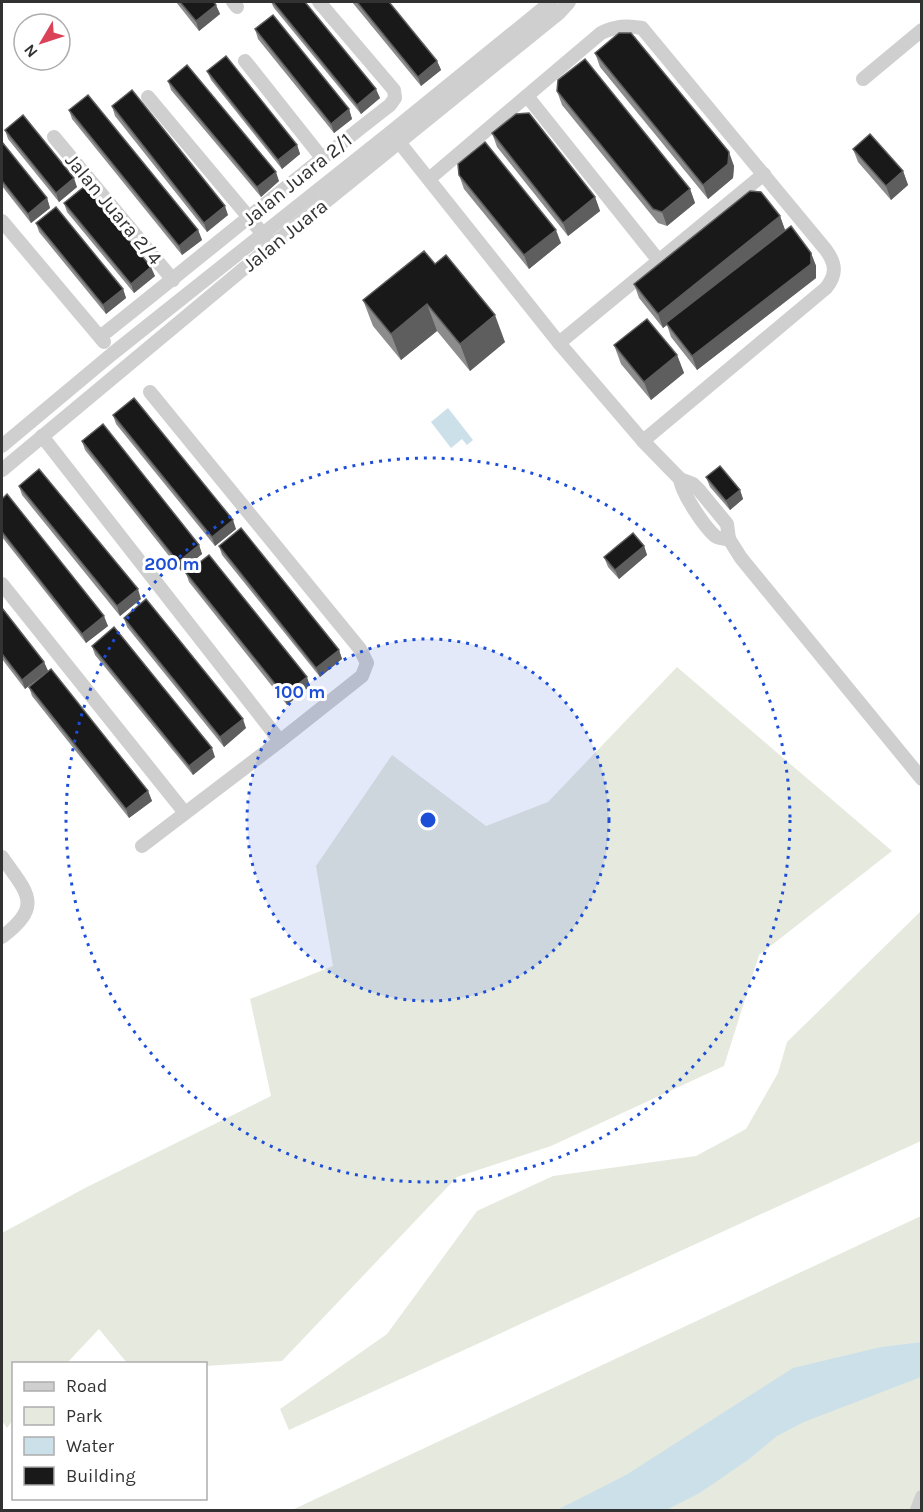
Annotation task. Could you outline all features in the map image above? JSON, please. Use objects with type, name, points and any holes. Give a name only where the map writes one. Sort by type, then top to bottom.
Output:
[{"type":"street","name":"Jalan Juara 2/1","points":[[100,337],[390,105],[395,98],[394,90],[319,2]]},
{"type":"street","name":"Jalan Juara","points":[[2,470],[273,245],[550,2]]},
{"type":"street","name":"Jalan Juara","points":[[2,446],[112,354],[263,234],[560,13],[569,2]]},
{"type":"street","points":[[429,179],[601,33],[613,27],[625,25],[642,28],[764,174],[834,261],[835,271],[832,281],[643,441]]},
{"type":"street","points":[[863,79],[921,30]]},
{"type":"street","points":[[245,61],[322,158]]},
{"type":"street","points":[[527,96],[659,261]]},
{"type":"street","points":[[148,97],[273,245]]},
{"type":"street","name":"Jalan Juara 2/4","points":[[54,137],[173,280]]},
{"type":"street","points":[[396,137],[559,343],[643,441],[680,479],[688,500],[715,536],[729,539],[741,558],[921,779]]},
{"type":"street","points":[[559,343],[764,174]]},
{"type":"street","points":[[2,221],[112,354]]},
{"type":"street","points":[[142,846],[362,676],[367,663],[360,649],[150,392]]},
{"type":"street","points":[[42,436],[280,741]]},
{"type":"street","points":[[2,584],[185,813]]},
{"type":"street","points":[[2,857],[22,887],[27,899],[27,910],[23,919],[2,937]]},
{"type":"street","points":[[917,1510],[921,1497]]},
{"type":"green space","points":[[677,667],[892,851],[759,955],[724,1066],[551,1146],[457,1177],[282,1361],[207,1366],[207,1362],[126,1362],[99,1329],[68,1362],[12,1362],[12,1421],[7,1428],[2,1421],[2,1233],[85,1188],[271,1096],[250,999],[333,966],[316,866],[392,755],[486,826],[548,802]]},
{"type":"green space","points":[[921,911],[921,1141],[289,1430],[280,1409],[387,1334],[477,1211],[553,1176],[696,1156],[746,1129],[778,1073],[787,1042]]},
{"type":"green space","points":[[921,1216],[921,1510],[292,1510]]},
{"type":"water","points":[[448,408],[473,440],[467,445],[462,439],[451,448],[431,422]]},
{"type":"water","points":[[921,1342],[921,1377],[804,1422],[777,1436],[748,1460],[698,1494],[666,1510],[557,1510],[626,1475],[793,1368],[881,1347]]},
{"type":"building","points":[[180,2],[214,2],[216,5],[196,21]]},
{"type":"building","points":[[273,2],[305,2],[376,89],[357,105]]},
{"type":"building","points":[[357,2],[389,2],[437,61],[418,77]]},
{"type":"building","points":[[273,15],[349,109],[331,124],[255,29]]},
{"type":"building","points":[[619,33],[631,33],[729,152],[728,164],[703,185],[595,53]]},
{"type":"building","points":[[226,56],[297,145],[278,160],[207,71]]},
{"type":"building","points":[[585,59],[690,189],[662,212],[653,209],[557,91],[558,80]]},
{"type":"building","points":[[187,65],[276,172],[257,187],[168,81]]},
{"type":"building","points":[[132,90],[225,206],[204,223],[112,106]]},
{"type":"building","points":[[88,95],[198,230],[179,246],[69,110]]},
{"type":"building","points":[[529,113],[595,197],[563,223],[492,133],[516,114]]},
{"type":"building","points":[[23,115],[74,178],[56,193],[5,130]]},
{"type":"building","points":[[870,134],[903,171],[886,186],[853,149]]},
{"type":"building","points":[[2,142],[47,198],[28,214],[2,181]]},
{"type":"building","points":[[485,142],[556,230],[524,255],[459,175],[458,164]]},
{"type":"building","points":[[85,186],[151,267],[131,284],[64,203]]},
{"type":"building","points":[[750,191],[761,192],[780,216],[658,314],[634,284]]},
{"type":"building","points":[[56,207],[123,289],[103,305],[36,223]]},
{"type":"building","points":[[791,226],[811,253],[811,264],[692,356],[666,323]]},
{"type":"building","points":[[424,251],[435,264],[446,255],[495,315],[460,344],[427,304],[391,334],[363,300]]},
{"type":"building","points":[[647,319],[677,355],[644,382],[614,345]]},
{"type":"building","points":[[134,398],[233,520],[212,537],[113,415]]},
{"type":"building","points":[[103,424],[199,545],[178,562],[82,441]]},
{"type":"building","points":[[720,466],[740,490],[726,501],[706,477]]},
{"type":"building","points":[[39,469],[138,589],[117,606],[19,486]]},
{"type":"building","points":[[7,494],[104,616],[82,634],[2,532],[2,499]]},
{"type":"building","points":[[241,528],[339,650],[316,668],[219,546]]},
{"type":"building","points":[[633,533],[644,546],[615,570],[604,557]]},
{"type":"building","points":[[209,555],[307,677],[284,695],[186,573]]},
{"type":"building","points":[[146,599],[243,719],[220,737],[124,618]]},
{"type":"building","points":[[2,608],[44,662],[22,680],[2,654]]},
{"type":"building","points":[[114,627],[212,748],[189,766],[92,646]]},
{"type":"building","points":[[51,669],[148,791],[126,809],[29,687]]}]
